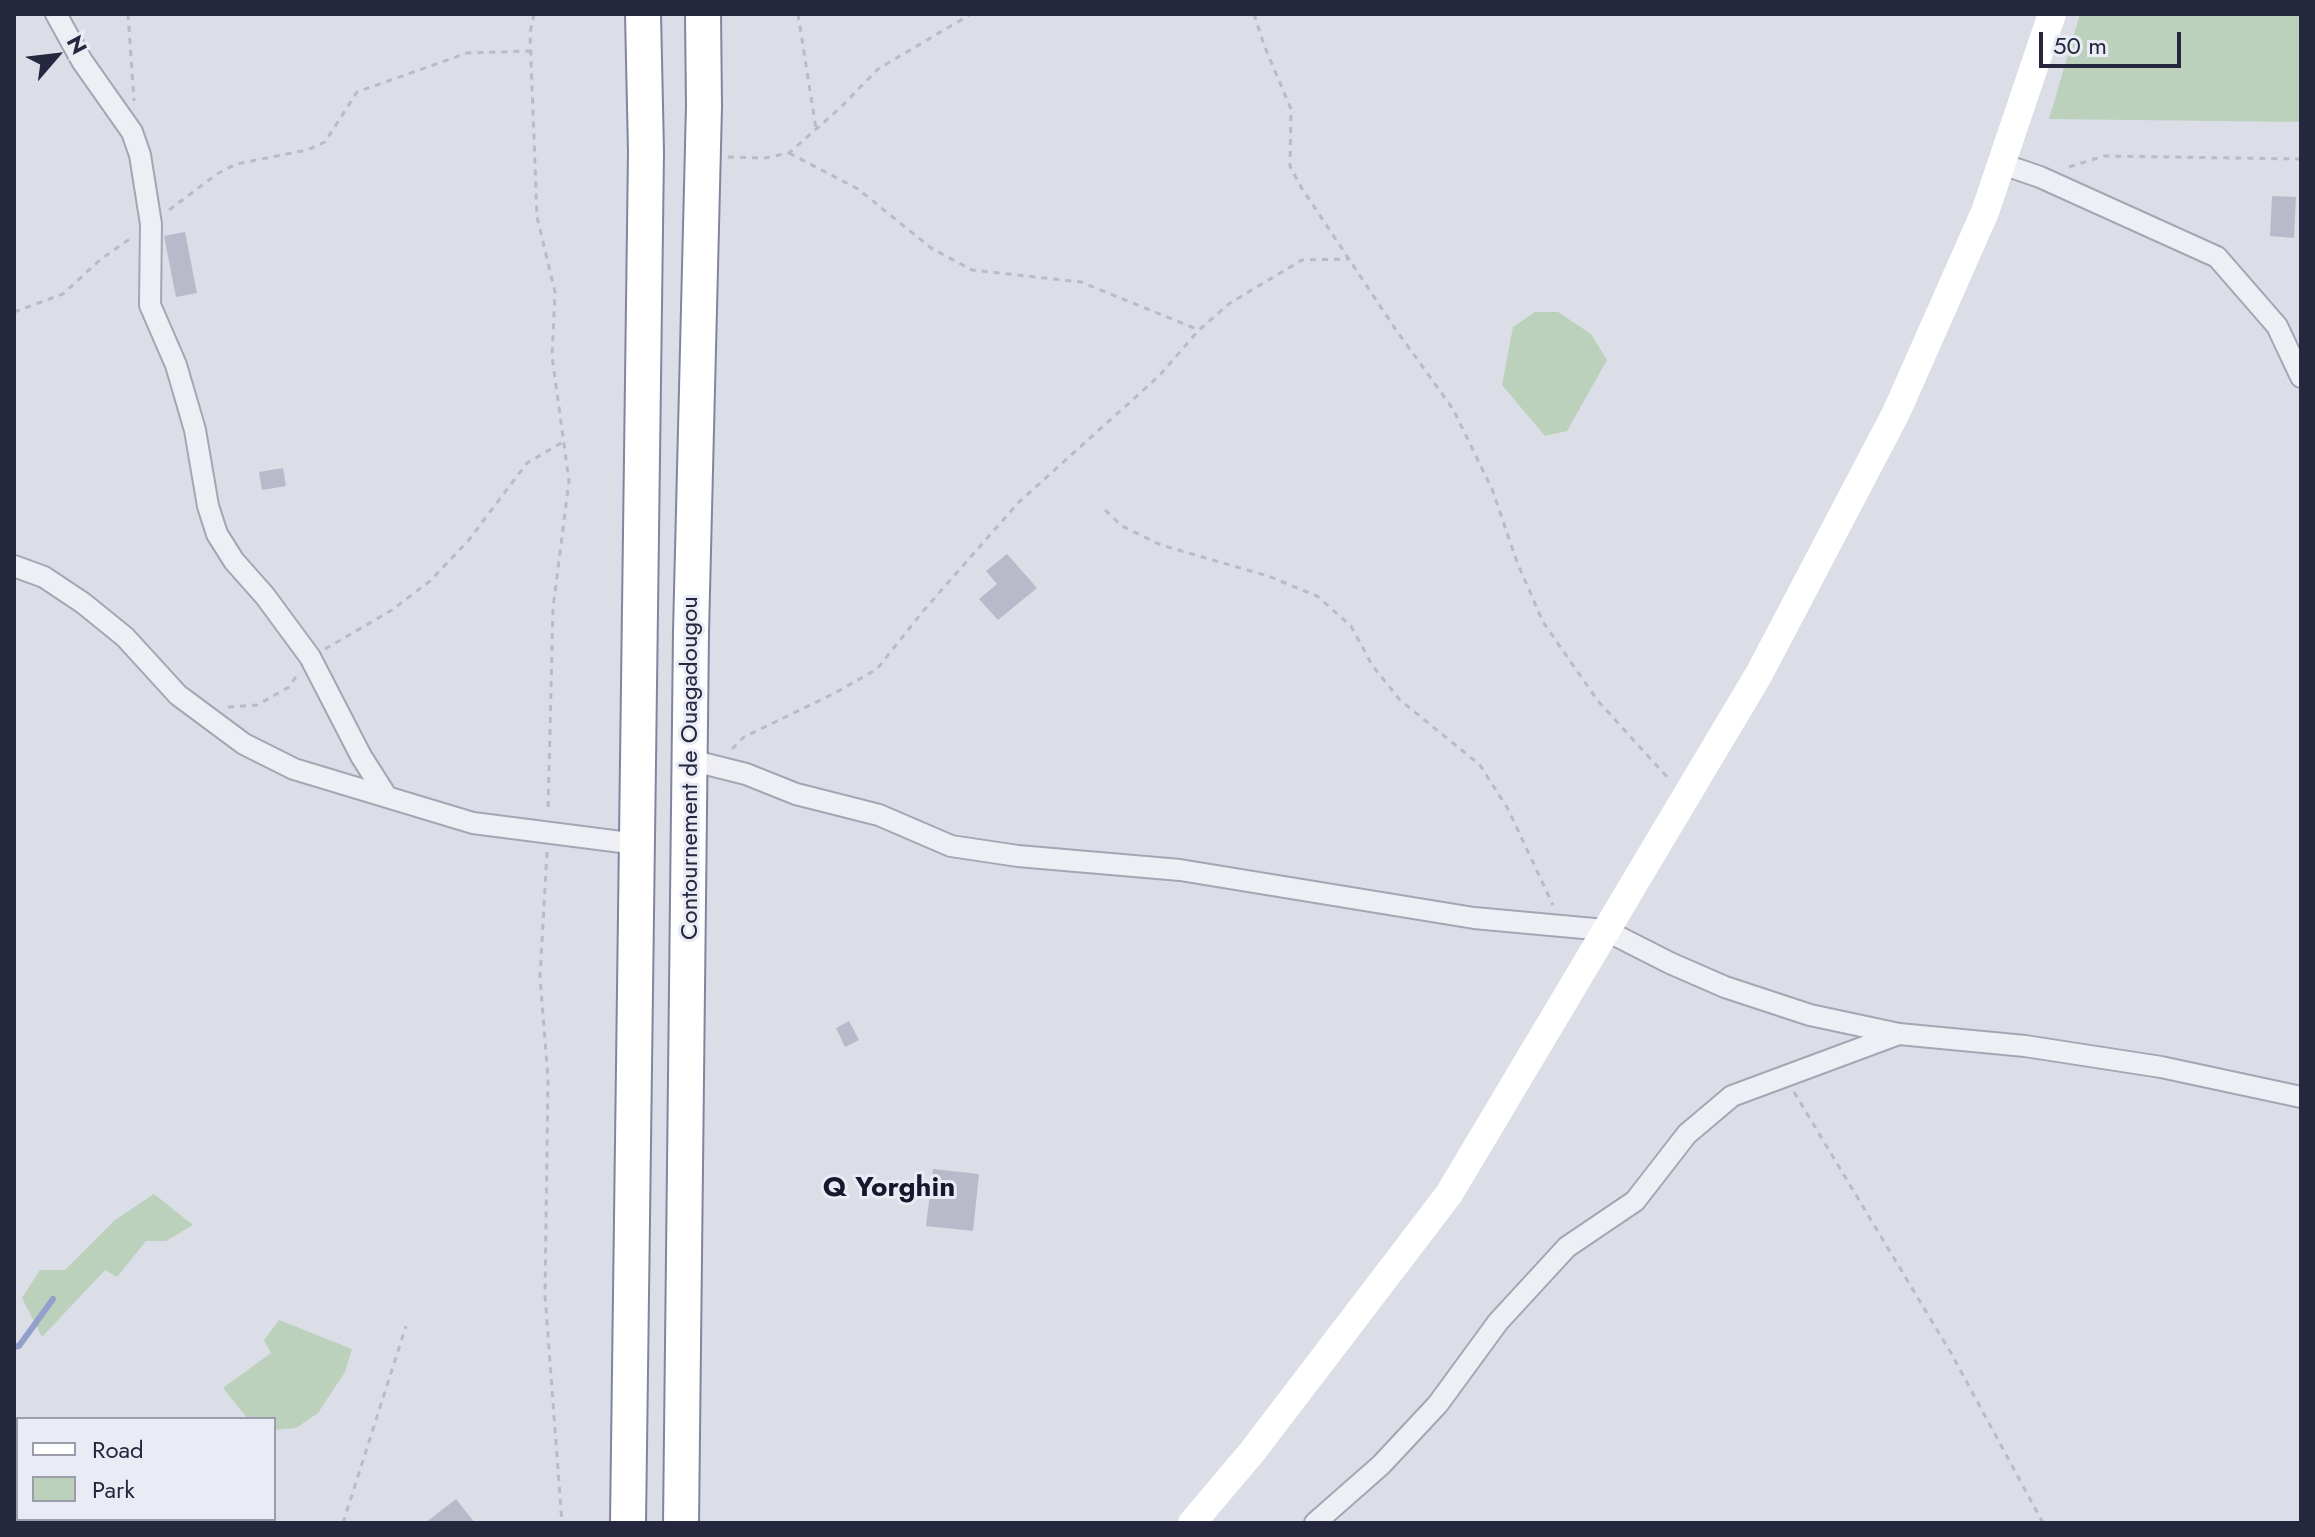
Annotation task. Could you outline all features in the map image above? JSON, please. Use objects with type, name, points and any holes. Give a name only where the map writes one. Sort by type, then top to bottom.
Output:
[{"type":"highway","points":[[628,1523],[646,152],[643,14]]},
{"type":"highway","name":"Contournement de Ouagadougou","points":[[681,1523],[702,763],[703,14]]},
{"type":"highway","points":[[646,152],[701,156]]},
{"type":"main road","points":[[1192,1523],[1252,1452],[1449,1194],[1759,674],[1896,413],[1985,212],[2052,14]]},
{"type":"street","points":[[56,14],[82,61],[132,132],[140,155],[151,224],[150,305],[176,365],[195,430],[208,506],[217,534],[234,561],[265,596],[310,657],[361,756],[387,797]]},
{"type":"street","points":[[2002,164],[2040,177],[2217,257],[2277,326],[2301,377]]},
{"type":"street","points":[[14,566],[44,577],[83,603],[125,637],[178,695],[244,744],[294,769],[473,823],[637,844]]},
{"type":"street","points":[[702,763],[746,774],[796,794],[879,815],[951,846],[1018,856],[1180,870],[1474,918],[1605,930],[1725,987],[1810,1015],[1899,1034],[2025,1046],[2161,1067],[2301,1097]]},
{"type":"street","points":[[1315,1523],[1381,1465],[1438,1404],[1498,1322],[1567,1247],[1635,1201],[1687,1134],[1732,1096],[1899,1034]]},
{"type":"path","points":[[128,14],[134,88],[132,132]]},
{"type":"path","points":[[534,14],[530,51],[537,217],[555,292],[552,356],[569,481],[553,608],[548,834],[540,977],[548,1079],[545,1295],[562,1523]]},
{"type":"path","points":[[798,14],[816,129]]},
{"type":"path","points":[[701,156],[765,158],[789,153],[878,69],[971,14]]},
{"type":"path","points":[[1254,14],[1291,109],[1290,166],[1301,187],[1453,409],[1492,489],[1517,562],[1543,622],[1598,701],[1685,796]]},
{"type":"path","points":[[14,312],[63,294],[101,259],[217,174],[236,164],[307,150],[325,142],[357,92],[467,53],[530,51]]},
{"type":"path","points":[[789,153],[858,189],[931,248],[972,270],[1081,282],[1199,330]]},
{"type":"path","points":[[2040,177],[2104,156],[2301,159]]},
{"type":"path","points":[[702,763],[744,737],[877,669],[924,610],[1019,502],[1159,376],[1199,330],[1230,303],[1302,260],[1350,259]]},
{"type":"path","points":[[200,709],[257,705],[289,687],[310,657],[392,610],[430,581],[468,541],[527,463],[563,442]]},
{"type":"path","points":[[1105,510],[1122,526],[1161,545],[1268,576],[1317,596],[1351,626],[1372,665],[1400,700],[1480,765],[1508,809],[1550,901],[1570,928]]},
{"type":"path","points":[[1784,1075],[1951,1353],[2043,1523]]},
{"type":"path","points":[[343,1523],[406,1326]]},
{"type":"green space","points":[[2080,14],[2301,14],[2301,122],[2049,119]]},
{"type":"green space","points":[[1535,312],[1558,312],[1591,334],[1607,360],[1567,431],[1545,436],[1502,385],[1513,327]]},
{"type":"green space","points":[[154,1194],[193,1225],[166,1241],[146,1241],[117,1277],[105,1270],[42,1337],[22,1298],[40,1270],[65,1270],[115,1220]]},
{"type":"green space","points":[[279,1320],[352,1349],[345,1372],[318,1413],[296,1428],[276,1430],[276,1417],[246,1417],[223,1388],[271,1353],[264,1340]]},
{"type":"green space","points":[[122,1521],[242,1521],[237,1523],[121,1523]]},
{"type":"building","points":[[2272,196],[2296,197],[2294,238],[2270,236]]},
{"type":"building","points":[[185,232],[197,293],[176,297],[164,236]]},
{"type":"building","points":[[283,468],[286,486],[262,490],[259,472]]},
{"type":"building","points":[[1007,554],[1037,588],[998,620],[979,599],[997,584],[986,571]]},
{"type":"building","points":[[849,1021],[859,1040],[845,1047],[836,1028]]},
{"type":"building","points":[[933,1169],[979,1174],[973,1231],[926,1226]]},
{"type":"building","points":[[456,1499],[475,1523],[425,1523]]},
{"type":"waterway","points":[[14,1347],[19,1346],[53,1299]]},
{"type":"district","name":"Q Yorghin","points":[[889,1189]]}]
